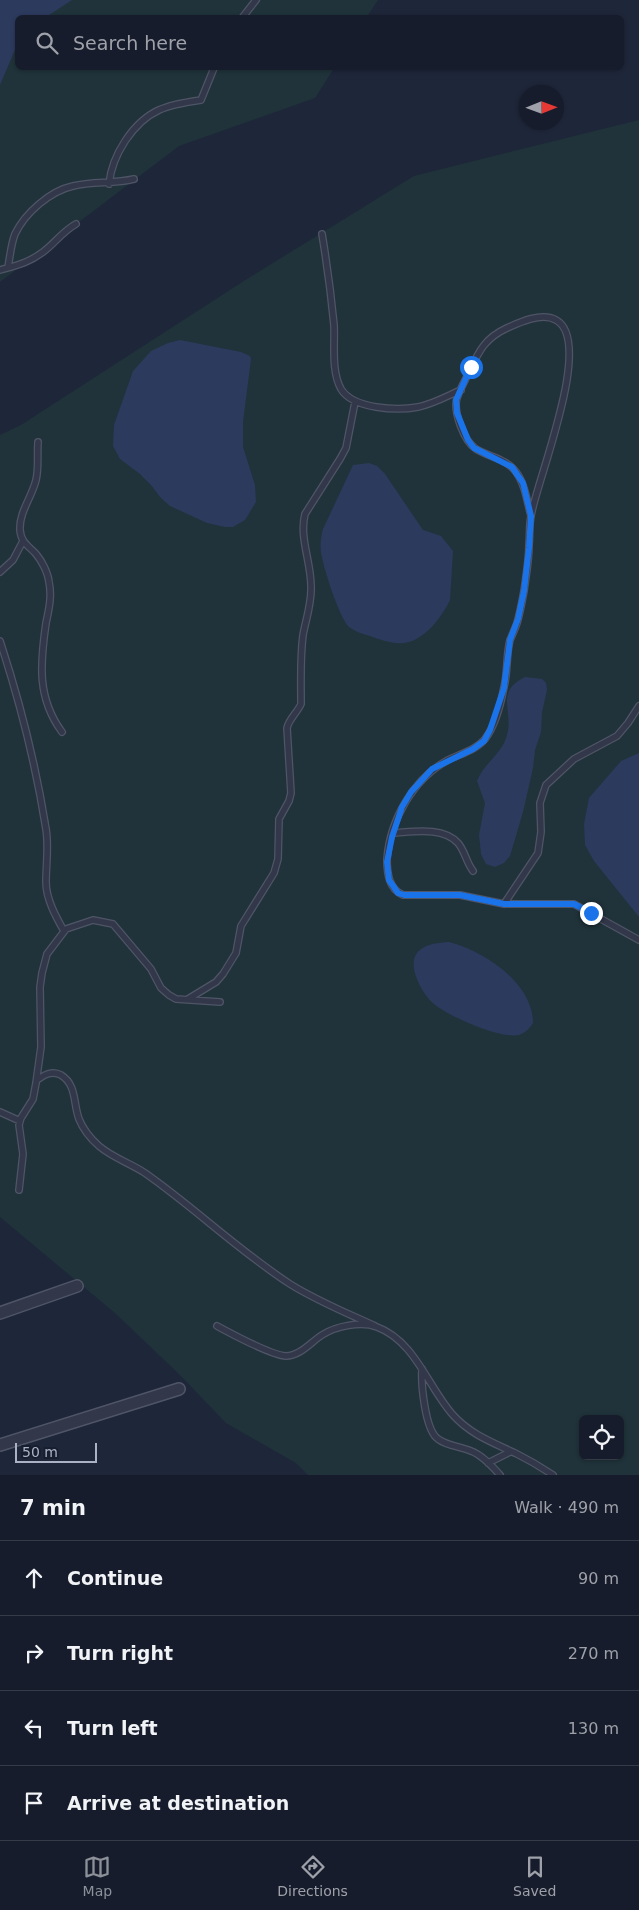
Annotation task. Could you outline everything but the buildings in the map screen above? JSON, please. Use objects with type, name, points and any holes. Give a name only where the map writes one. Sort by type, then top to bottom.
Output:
[{"type":"street","points":[[0,1313],[77,1286]]},
{"type":"street","points":[[0,1445],[179,1389]]},
{"type":"lane","points":[[244,15],[256,0]]},
{"type":"lane","points":[[108,184],[124,143],[142,120],[160,109],[201,100],[213,70]]},
{"type":"lane","points":[[8,268],[14,235],[24,221],[44,201],[54,194],[73,186],[108,184],[134,179]]},
{"type":"lane","points":[[0,270],[23,264],[43,252],[76,224]]},
{"type":"lane","points":[[322,234],[332,300],[338,380],[347,397],[355,402],[399,409],[419,407],[461,390]]},
{"type":"lane","points":[[531,516],[523,483],[516,471],[499,459],[474,448],[468,440],[457,413],[456,400],[479,351],[492,336],[522,321],[536,318],[554,318],[565,328],[569,364],[566,390],[531,516],[524,591],[518,619],[510,640],[504,688],[490,730],[484,741],[473,749],[432,769],[411,792],[402,807],[388,850],[389,880],[398,893],[404,895],[460,895],[504,904],[574,904],[639,940]]},
{"type":"lane","points":[[188,999],[216,982],[227,968],[236,953],[241,926],[274,873],[278,859],[278,819],[289,801],[290,793],[287,728],[288,722],[301,704],[303,641],[310,600],[311,586],[308,554],[302,524],[304,514],[346,448],[355,402]]},
{"type":"lane","points":[[0,572],[13,560],[22,541],[21,519],[36,480],[38,442]]},
{"type":"lane","points":[[22,541],[36,554],[44,565],[49,579],[50,600],[44,638],[41,670],[42,683],[48,708],[62,732]]},
{"type":"lane","points":[[0,641],[16,694],[37,780],[48,842],[46,884],[52,907],[64,931]]},
{"type":"lane","points":[[504,904],[538,853],[541,832],[540,803],[546,785],[574,759],[617,736],[639,706]]},
{"type":"lane","points":[[393,833],[429,832],[446,835],[459,844],[473,871]]},
{"type":"lane","points":[[19,1190],[23,1154],[19,1134],[20,1121],[33,1099],[36,1080],[40,1047],[40,987],[42,973],[47,954],[64,931],[93,920],[113,924],[151,969],[161,988],[176,999],[220,1002]]},
{"type":"lane","points":[[36,1080],[52,1073],[71,1083],[79,1120],[85,1131],[100,1147],[144,1172],[225,1237],[290,1283],[331,1306],[385,1330],[400,1342],[422,1369],[445,1404],[463,1425],[478,1436],[526,1458],[553,1475]]},
{"type":"lane","points":[[0,1112],[20,1121]]},
{"type":"lane","points":[[216,1326],[258,1346],[286,1356],[299,1352],[336,1328],[359,1325],[375,1326]]},
{"type":"lane","points":[[422,1369],[422,1392],[434,1436],[444,1442],[472,1451],[500,1475]]},
{"type":"lane","points":[[488,1463],[510,1452]]},
{"type":"shaded area","points":[[0,0],[378,0],[368,15],[15,15],[15,70],[333,70],[315,98],[179,146],[0,282]]},
{"type":"shaded area","points":[[639,120],[639,1475],[308,1475],[296,1463],[226,1423],[180,1375],[115,1313],[0,1217],[0,435],[21,425],[247,279],[414,176]]},
{"type":"water","points":[[0,0],[72,0],[49,15],[15,15],[15,50],[0,85]]},
{"type":"water","points":[[180,340],[241,352],[250,356],[251,359],[243,422],[243,447],[255,485],[256,502],[245,520],[233,527],[207,523],[170,506],[140,474],[120,459],[113,446],[114,425],[133,371],[151,351]]},
{"type":"water","points":[[369,463],[377,466],[385,474],[423,530],[441,536],[453,551],[450,600],[447,607],[425,633],[418,638],[404,643],[382,640],[359,633],[349,627],[336,603],[322,559],[321,543],[323,529],[353,465]]},
{"type":"water","points":[[525,677],[542,679],[546,683],[547,690],[542,712],[541,732],[535,750],[523,812],[510,856],[504,863],[495,867],[486,864],[481,854],[479,835],[485,803],[477,781],[505,742],[509,726],[508,695],[510,689]]},
{"type":"water","points":[[639,753],[639,917],[594,861],[585,845],[584,824],[589,798],[621,761]]},
{"type":"water","points":[[449,942],[463,946],[491,961],[516,982],[531,1008],[533,1023],[527,1030],[519,1035],[510,1035],[487,1030],[441,1009],[429,999],[416,978],[414,962],[416,955],[426,946]]},
{"type":"route","points":[[471,367],[456,400],[457,413],[464,432],[474,448],[512,467],[523,483],[531,516],[524,591],[518,619],[510,640],[504,688],[490,730],[484,741],[473,749],[432,769],[411,792],[396,822],[388,850],[389,880],[393,888],[398,893],[404,895],[460,895],[478,900],[514,905],[565,903],[574,904],[591,913]]}]
